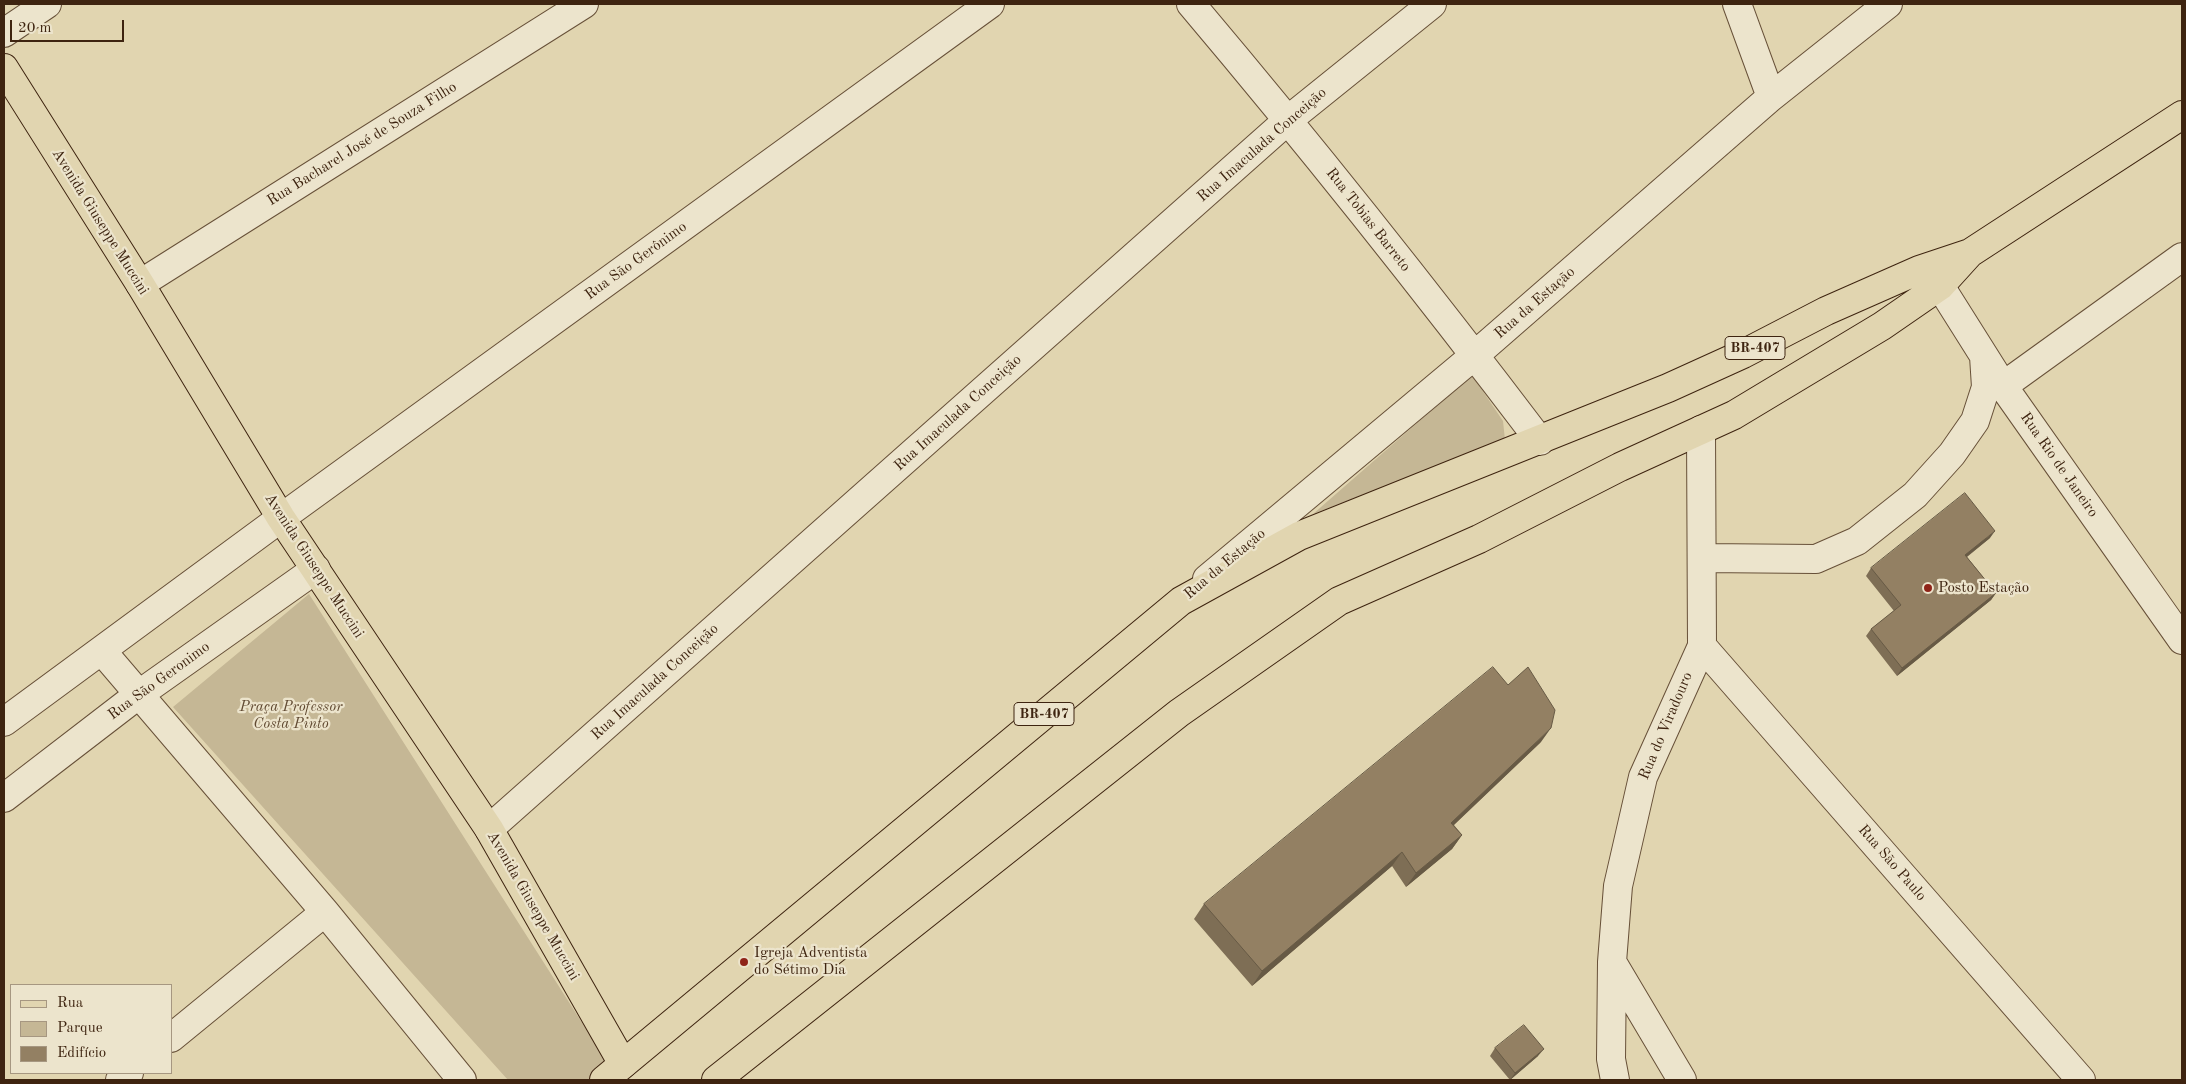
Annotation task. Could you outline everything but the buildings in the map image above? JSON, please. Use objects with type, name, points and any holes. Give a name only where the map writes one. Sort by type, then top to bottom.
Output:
[{"type":"main road","name":"Avenida Giuseppe Muccini","points":[[4,68],[140,284],[281,518],[489,828],[614,1072]]},
{"type":"main road","name":"BR-407","points":[[716,1080],[1179,713],[1340,601],[1480,538],[1620,467],[1734,415],[1882,326],[1940,286],[1970,253],[2182,115]]},
{"type":"main road","name":"BR-407","points":[[614,1072],[1181,601],[1298,536],[1540,441],[1668,388],[1743,354],[1826,311],[1918,270],[1970,253]]},
{"type":"street","points":[[4,33],[47,4]]},
{"type":"street","name":"Rua Bacharel José de Souza Filho","points":[[140,284],[584,4]]},
{"type":"street","name":"Rua São Gerônimo","points":[[281,518],[990,4]]},
{"type":"street","name":"Rua Tobias Barreto","points":[[1191,4],[1288,120],[1475,355],[1540,441]]},
{"type":"street","name":"Rua Imaculada Conceição","points":[[489,828],[1288,120],[1432,4]]},
{"type":"street","points":[[1737,4],[1771,97]]},
{"type":"street","name":"Rua da Estação","points":[[1181,601],[1475,355],[1771,97],[1888,4]]},
{"type":"street","points":[[2003,386],[2182,257]]},
{"type":"street","name":"Rua Rio de Janeiro","points":[[1940,286],[1984,353],[2003,386],[2182,640]]},
{"type":"street","points":[[1703,558],[1816,559],[1857,541],[1915,495],[1952,454],[1976,421],[1986,387],[1984,353]]},
{"type":"street","name":"Rua do Viradouro","points":[[1614,1080],[1611,1059],[1612,962],[1618,886],[1643,777],[1702,646],[1702,430]]},
{"type":"street","points":[[4,722],[281,518]]},
{"type":"street","name":"Rua São Geronimo","points":[[4,798],[138,695],[316,569]]},
{"type":"street","name":"Rua São Paulo","points":[[1702,646],[2081,1080]]},
{"type":"street","points":[[102,651],[325,912],[462,1080]]},
{"type":"street","points":[[172,1037],[325,912]]},
{"type":"street","points":[[1612,962],[1682,1080]]},
{"type":"green space","points":[[1472,375],[1503,421],[1505,440],[1313,514]]},
{"type":"green space","name":"Praça Professor Costa Pinto","points":[[309,594],[609,1065],[592,1080],[508,1080],[173,707]]},
{"type":"place","name":"Posto Estação","points":[[1928,588]]},
{"type":"place","name":"Igreja Adventista do Sétimo Dia","points":[[744,962]]}]
